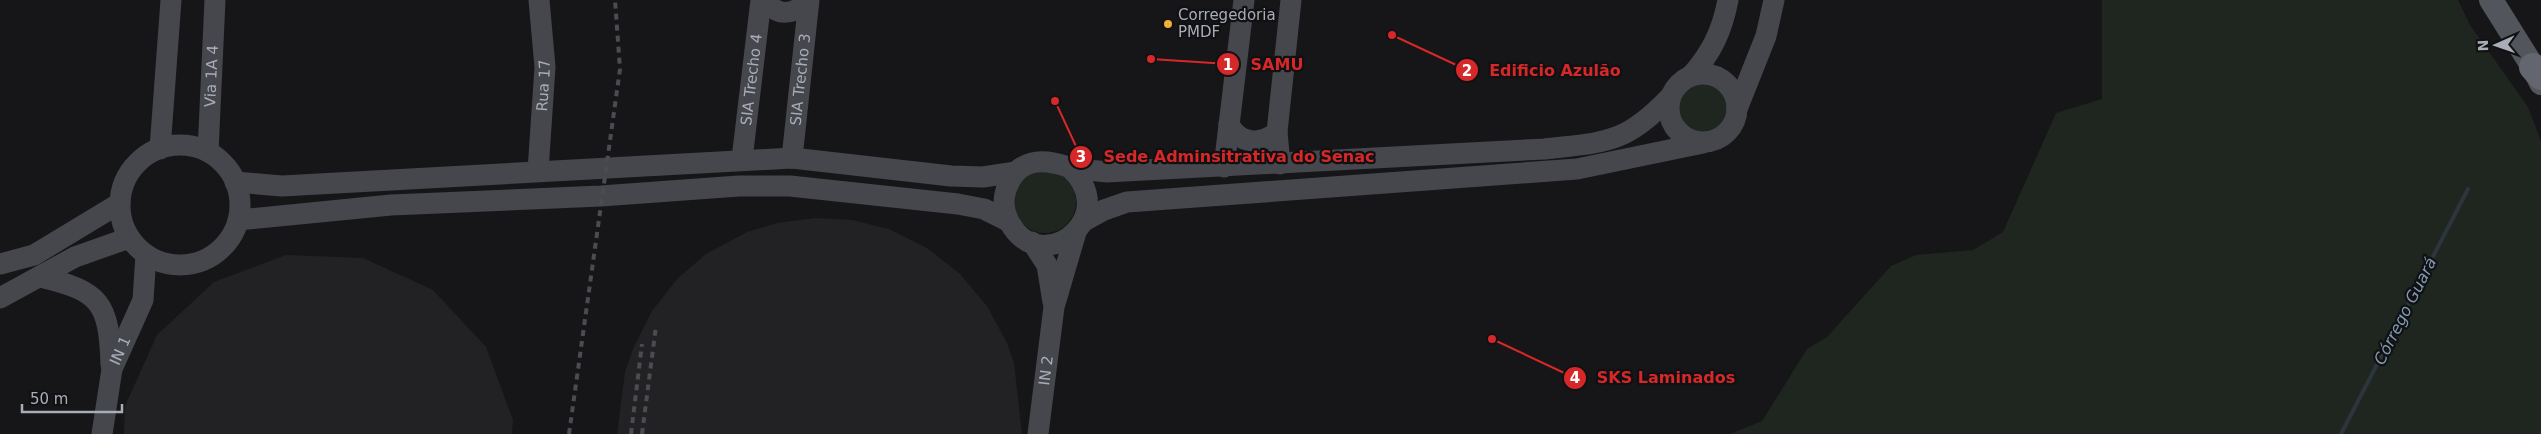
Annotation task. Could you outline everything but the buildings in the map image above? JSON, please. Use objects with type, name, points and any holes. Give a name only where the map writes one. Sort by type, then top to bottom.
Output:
[{"type":"main road","points":[[160,149],[171,0]]},
{"type":"main road","name":"Via 1A 4","points":[[208,152],[215,0]]},
{"type":"main road","name":"Rua 17","points":[[538,171],[545,67],[539,0]]},
{"type":"main road","points":[[763,0],[777,12],[784,14],[796,11],[808,2]]},
{"type":"main road","name":"SIA Trecho 4","points":[[742,160],[763,0]]},
{"type":"main road","points":[[1224,167],[1244,0]]},
{"type":"main road","points":[[1280,164],[1277,132],[1292,0]]},
{"type":"main road","points":[[1691,76],[1707,58],[1716,42],[1724,23],[1728,0]]},
{"type":"main road","points":[[1737,108],[1730,88],[1722,80],[1713,75],[1691,76],[1682,80],[1669,98],[1648,120],[1632,131],[1608,141],[1546,149],[1106,172],[1069,167],[1056,161],[1042,160],[1028,164],[1016,172],[1004,195],[1004,209],[1008,221],[1018,234],[1032,242],[1055,244],[1104,210],[1127,202],[1577,169],[1714,141],[1731,129],[1737,108],[1766,36],[1774,0]]},
{"type":"main road","points":[[2492,0],[2538,75]]},
{"type":"main road","name":"SIA Trecho 3","points":[[792,158],[808,2]]},
{"type":"main road","points":[[1669,98],[1668,109],[1675,130],[1693,142],[1703,143]]},
{"type":"main road","points":[[1229,124],[1238,137],[1252,142],[1264,140],[1277,132]]},
{"type":"main road","points":[[180,145],[208,152],[224,165],[235,182],[239,201],[238,220],[230,239],[216,253],[198,263],[178,266],[156,261],[146,255],[129,238],[122,221],[120,203],[123,186],[132,170],[144,157],[160,149],[180,145]]},
{"type":"main road","points":[[235,182],[282,186],[538,171],[605,170],[792,158],[951,176],[983,177],[1016,172]]},
{"type":"main road","points":[[1069,167],[1085,186],[1087,210],[1080,227]]},
{"type":"main road","points":[[238,220],[391,205],[767,186],[958,204],[984,209],[1008,221]]},
{"type":"main road","points":[[0,264],[34,255],[120,203]]},
{"type":"main road","name":"IN 2","points":[[1038,434],[1054,307],[1080,227]]},
{"type":"main road","points":[[0,298],[75,257],[129,238]]},
{"type":"main road","name":"IN 2","points":[[1032,242],[1048,265],[1054,307]]},
{"type":"main road","name":"IN 1","points":[[102,434],[112,369],[143,300],[146,255]]},
{"type":"main road","name":"IN 1","points":[[143,300],[178,266]]},
{"type":"main road","points":[[40,277],[74,286],[89,293],[105,313],[110,330],[112,369]]},
{"type":"shaded area","points":[[2102,0],[2458,0],[2470,25],[2528,107],[2541,141],[2541,434],[1730,434],[1762,421],[1807,349],[1827,337],[1891,266],[1916,255],[1973,250],[2003,232],[2056,113],[2102,99]]},
{"type":"shaded area","points":[[1698,84],[1708,84],[1721,91],[1728,104],[1728,114],[1721,127],[1708,134],[1698,134],[1689,130],[1682,123],[1678,114],[1678,104],[1682,95],[1689,88]]},
{"type":"shaded area","points":[[1039,171],[1051,171],[1067,180],[1074,190],[1076,202],[1074,214],[1067,224],[1051,233],[1039,233],[1028,228],[1019,219],[1014,208],[1014,196],[1019,185],[1028,176]]},
{"type":"shaded area","points":[[815,218],[852,220],[889,229],[927,248],[960,274],[987,306],[1007,343],[1014,363],[1022,434],[617,434],[625,372],[633,349],[652,311],[678,278],[706,254],[747,232],[777,223]]},
{"type":"shaded area","points":[[286,255],[363,258],[433,290],[486,347],[513,420],[512,434],[124,434],[125,406],[157,335],[214,282]]},
{"type":"waterway","name":"Córrego Guará","points":[[2341,434],[2468,189]]},
{"type":"railway","points":[[569,434],[620,69],[615,0]]},
{"type":"railway","points":[[642,434],[656,326]]},
{"type":"railway","points":[[631,434],[642,344]]},
{"type":"place","name":"Corregedoria PMDF","points":[[1168,24]]},
{"type":"place","name":"Edificio Azulão","points":[[1392,35]]},
{"type":"place","name":"SAMU","points":[[1151,59]]},
{"type":"place","name":"Sede Adminsitrativa do Senac","points":[[1055,101]]},
{"type":"place","name":"SKS Laminados","points":[[1492,339]]}]
